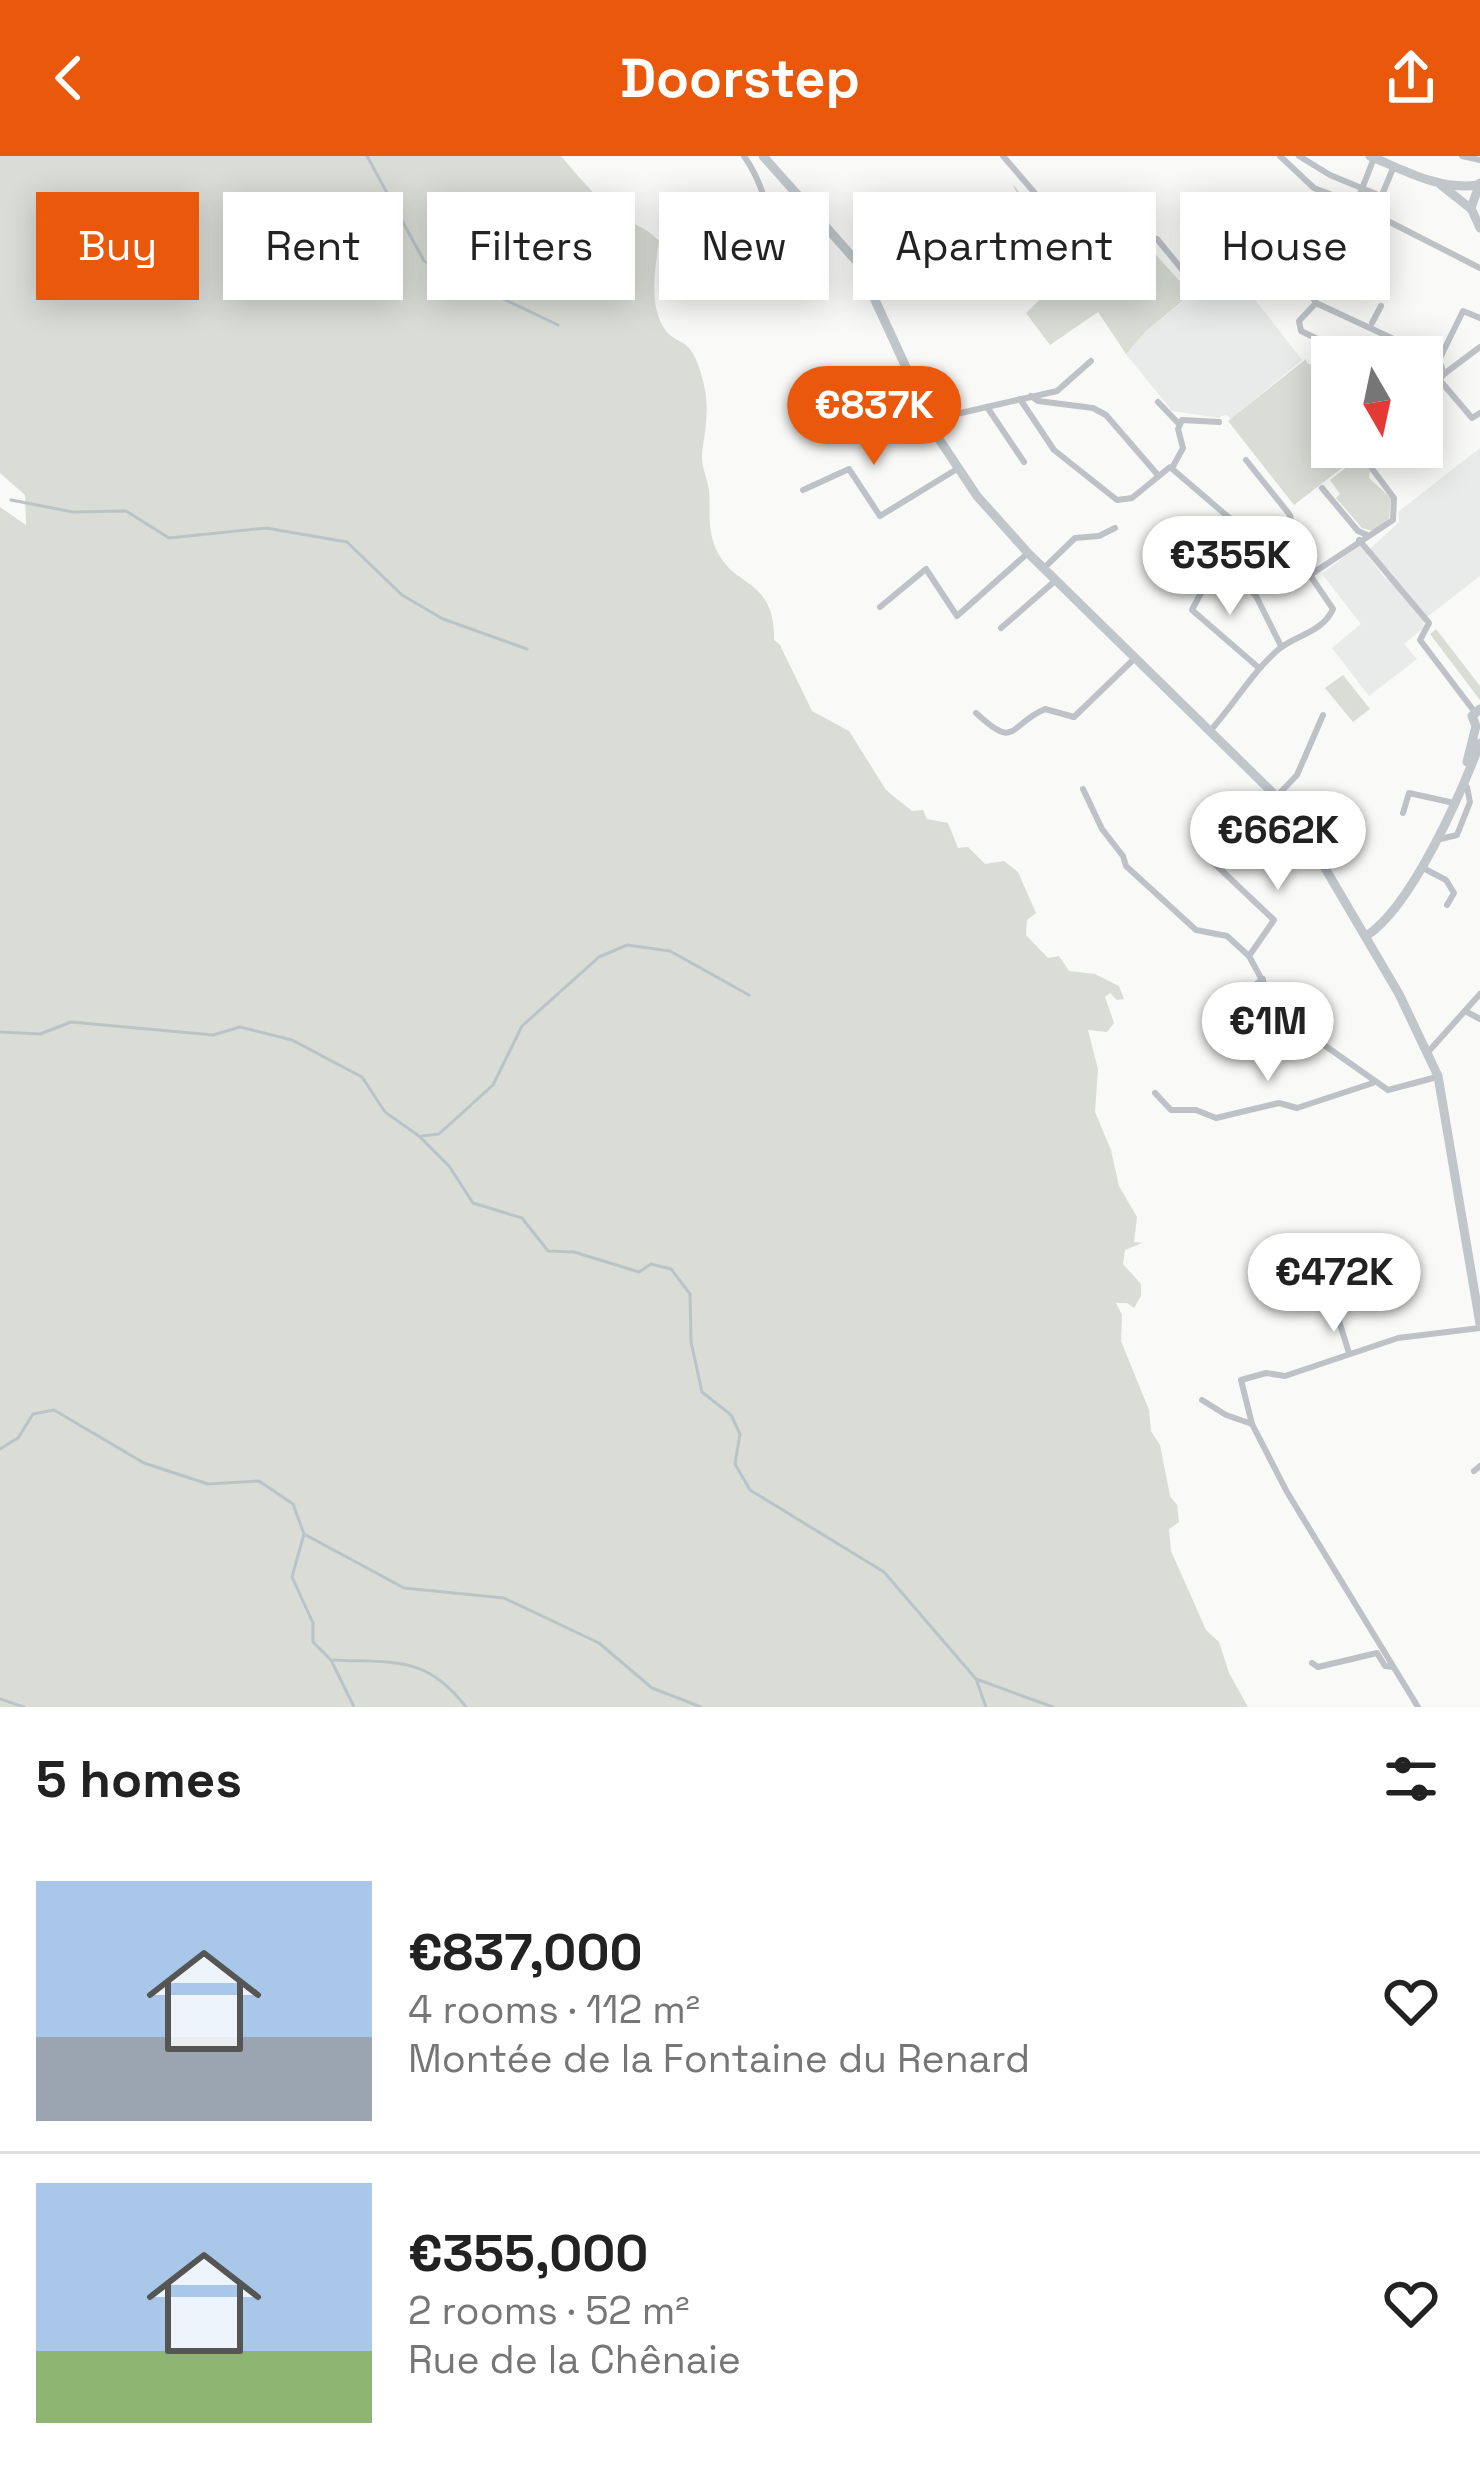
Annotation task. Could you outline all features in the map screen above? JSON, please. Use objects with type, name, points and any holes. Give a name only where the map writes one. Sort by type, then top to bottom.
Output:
[{"type":"street","points":[[744,156],[761,178],[762,192]]},
{"type":"street","points":[[763,156],[858,263],[957,469],[1028,554],[1276,797],[1300,827],[1429,1051],[1438,1076],[1480,1326],[1410,1336],[1285,1376],[1266,1373],[1241,1380],[1252,1424],[1287,1492],[1418,1707]]},
{"type":"street","points":[[1003,156],[1041,204],[1066,221],[1108,236],[1157,239],[1180,267],[1192,279],[1213,260],[1203,250],[1180,267]]},
{"type":"street","points":[[1280,156],[1324,192]]},
{"type":"street","points":[[1299,156],[1330,176],[1371,192]]},
{"type":"street","points":[[1462,156],[1480,160]]},
{"type":"street","points":[[1362,192],[1372,157],[1436,182],[1457,187],[1479,184],[1471,208]]},
{"type":"street","points":[[1383,192],[1394,166]]},
{"type":"street","points":[[1436,182],[1471,208],[1480,228]]},
{"type":"street","points":[[1390,222],[1480,268]]},
{"type":"street","points":[[1314,300],[1391,336]]},
{"type":"street","points":[[1311,336],[1301,331],[1299,321],[1316,303]]},
{"type":"street","points":[[1371,326],[1381,305]]},
{"type":"street","points":[[1443,352],[1463,311],[1478,317],[1480,307]]},
{"type":"street","points":[[1443,376],[1480,347]]},
{"type":"street","points":[[932,425],[952,415],[1057,391],[1091,361]]},
{"type":"street","points":[[1443,378],[1476,416]]},
{"type":"street","points":[[1031,396],[1106,415],[1157,474]]},
{"type":"street","points":[[1019,399],[1054,450],[1117,500],[1132,498],[1157,474],[1172,468],[1184,448],[1179,424],[1159,402]]},
{"type":"street","points":[[987,407],[1024,462]]},
{"type":"street","points":[[1179,424],[1187,418],[1220,422]]},
{"type":"street","points":[[1209,732],[1281,646],[1299,641],[1331,616],[1329,598],[1291,544],[1290,515],[1246,460]]},
{"type":"street","points":[[1172,468],[1233,521],[1222,554],[1225,563],[1256,596],[1281,646]]},
{"type":"street","points":[[1310,575],[1393,520],[1394,498],[1372,468]]},
{"type":"street","points":[[803,490],[849,470],[880,516],[957,469]]},
{"type":"street","points":[[1322,488],[1429,623],[1420,640],[1477,710],[1472,719],[1478,726],[1462,785]]},
{"type":"street","points":[[1043,568],[1075,538],[1099,536],[1115,528]]},
{"type":"street","points":[[880,607],[926,568],[957,616],[1028,554]]},
{"type":"street","points":[[1225,563],[1206,583],[1192,610],[1258,668]]},
{"type":"street","points":[[1001,628],[1056,580]]},
{"type":"street","points":[[976,713],[1007,734],[1045,709],[1074,717],[1134,658]]},
{"type":"street","points":[[1276,797],[1297,775],[1322,716]]},
{"type":"street","points":[[1366,937],[1385,920],[1436,840],[1480,743]]},
{"type":"street","points":[[1436,840],[1456,835],[1470,802],[1467,787],[1462,785]]},
{"type":"street","points":[[1083,789],[1126,866],[1196,930],[1227,936],[1250,956],[1273,1000],[1297,1026],[1388,1090],[1438,1076]]},
{"type":"street","points":[[1403,813],[1408,794],[1454,803]]},
{"type":"street","points":[[1198,848],[1274,920],[1250,956]]},
{"type":"street","points":[[1420,866],[1446,880],[1454,893],[1447,905]]},
{"type":"street","points":[[1224,1009],[1263,979]]},
{"type":"street","points":[[1429,1051],[1480,994]]},
{"type":"street","points":[[1465,1011],[1480,1018]]},
{"type":"street","points":[[1155,1093],[1171,1110],[1196,1110],[1216,1118],[1279,1103],[1297,1108],[1372,1083]]},
{"type":"street","points":[[1322,1266],[1349,1353]]},
{"type":"street","points":[[1202,1400],[1252,1424]]},
{"type":"street","points":[[1312,1663],[1318,1666],[1377,1653],[1385,1666],[1393,1667]]},
{"type":"shaded area","points":[[0,156],[561,156],[594,192],[427,192],[427,300],[635,300],[635,225],[659,241],[654,287],[660,321],[691,351],[705,390],[702,458],[714,544],[731,570],[767,604],[774,640],[812,711],[849,731],[886,790],[912,811],[923,810],[927,819],[948,823],[958,848],[968,847],[985,864],[1004,861],[1018,872],[1036,913],[1027,920],[1026,935],[1048,958],[1059,956],[1069,971],[1095,974],[1119,986],[1124,999],[1117,1000],[1110,993],[1105,997],[1114,1023],[1107,1032],[1088,1030],[1098,1069],[1095,1112],[1119,1186],[1137,1217],[1134,1242],[1142,1243],[1125,1250],[1123,1264],[1141,1284],[1141,1296],[1134,1308],[1116,1303],[1122,1315],[1121,1341],[1149,1410],[1170,1496],[1177,1505],[1179,1522],[1169,1529],[1171,1551],[1248,1707],[0,1707],[0,507],[26,525],[25,495],[0,473]]},
{"type":"shaded area","points":[[1156,255],[1180,282],[1180,300],[1184,300],[1126,354],[1098,312],[1050,345],[1026,313],[1039,300],[1156,300]]},
{"type":"shaded area","points":[[1185,300],[1255,300],[1302,360],[1231,419],[1226,414],[1219,418],[1172,411],[1126,354]]},
{"type":"shaded area","points":[[1306,359],[1311,365],[1311,468],[1342,468],[1294,505],[1228,421]]},
{"type":"shaded area","points":[[1480,448],[1480,576],[1427,617],[1370,549],[1399,522],[1398,512]]},
{"type":"shaded area","points":[[1346,468],[1368,468],[1369,478],[1391,498],[1389,519],[1373,531],[1362,528],[1336,498],[1340,494],[1330,480]]},
{"type":"shaded area","points":[[1359,545],[1385,578],[1394,580],[1424,622],[1404,644],[1417,659],[1369,696],[1332,648],[1361,624],[1322,574]]},
{"type":"shaded area","points":[[1436,629],[1480,686],[1480,700],[1430,634]]},
{"type":"shaded area","points":[[1343,675],[1370,709],[1353,722],[1325,688]]},
{"type":"waterway","points":[[367,156],[424,261],[558,325]]},
{"type":"waterway","points":[[11,500],[73,512],[126,511],[169,538],[266,528],[347,542],[402,595],[443,619],[527,649]]},
{"type":"waterway","points":[[422,1136],[439,1134],[493,1085],[522,1026],[599,957],[627,945],[670,951],[749,995]]},
{"type":"waterway","points":[[0,1032],[40,1034],[71,1022],[213,1035],[240,1027],[292,1040],[362,1077],[385,1112],[449,1166],[473,1203],[522,1218],[548,1251],[574,1252],[639,1272],[651,1264],[671,1269],[690,1294],[691,1342],[702,1392],[731,1415],[740,1434],[735,1464],[750,1490],[884,1572],[976,1679],[986,1707]]},
{"type":"waterway","points":[[0,1449],[18,1438],[33,1414],[54,1410],[144,1463],[208,1484],[259,1481],[293,1504],[304,1534],[292,1577],[313,1623],[313,1642],[331,1660],[354,1707]]},
{"type":"waterway","points":[[304,1534],[404,1588],[504,1598],[599,1643],[652,1688],[701,1707]]},
{"type":"waterway","points":[[334,1660],[392,1662],[422,1670],[466,1707]]},
{"type":"waterway","points":[[976,1679],[1053,1707]]},
{"type":"waterway","points":[[0,1699],[24,1707]]}]
